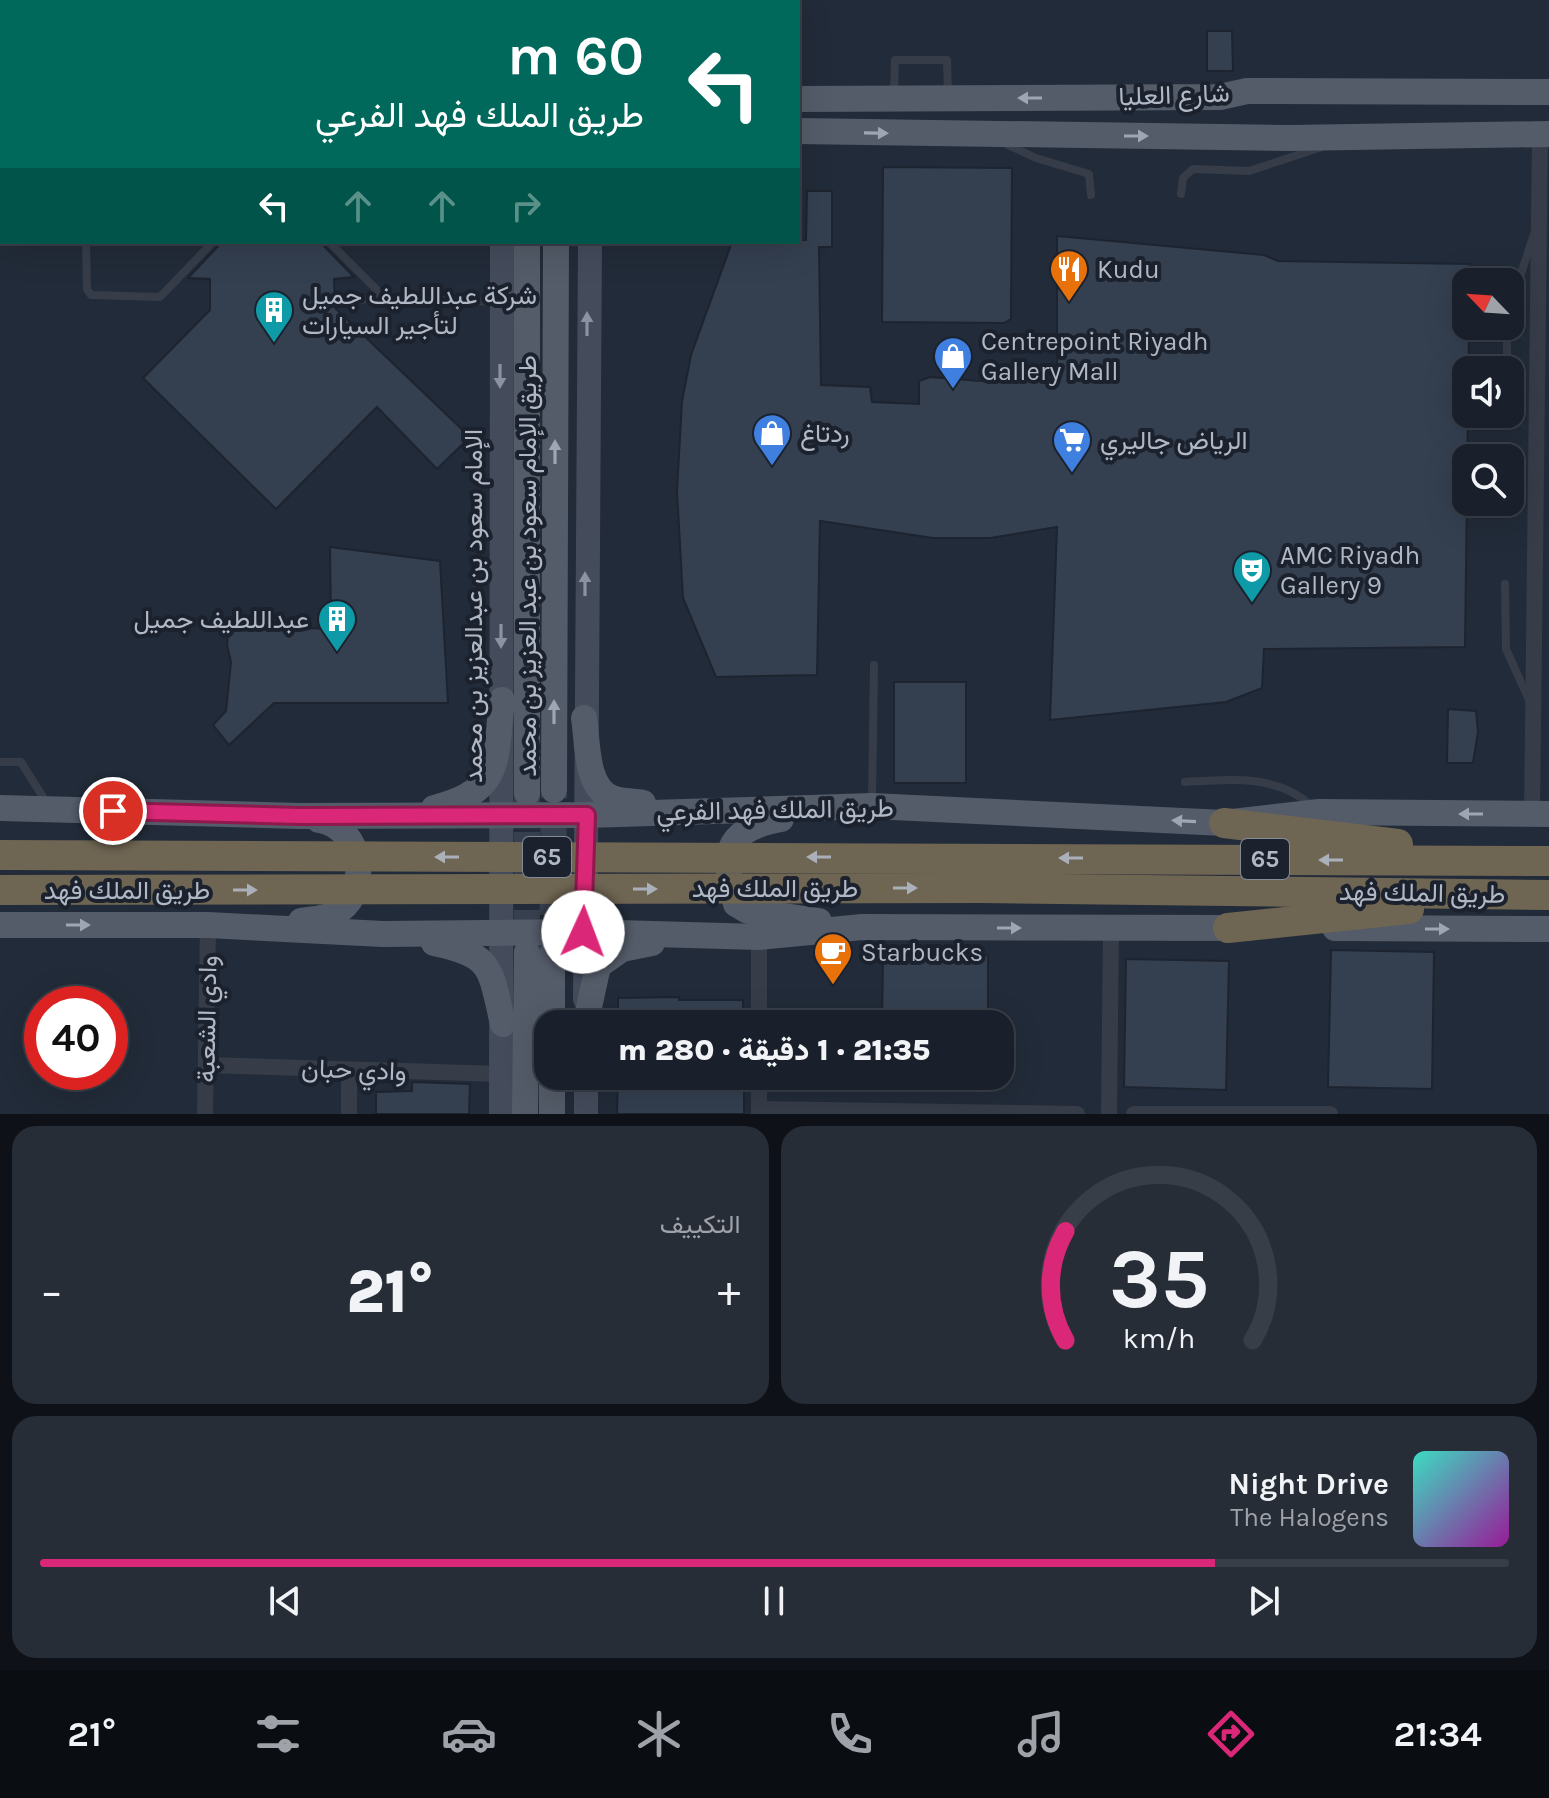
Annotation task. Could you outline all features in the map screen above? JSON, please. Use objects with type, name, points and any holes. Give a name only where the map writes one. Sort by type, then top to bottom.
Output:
[{"type":"highway","points":[[1224,823],[1544,861]]},
{"type":"highway","name":"طريق الملك فهد","points":[[0,855],[1544,861]]},
{"type":"highway","name":"طريق الملك فهد","points":[[0,890],[981,888],[1549,895]]},
{"type":"highway","points":[[1228,928],[1549,895]]},
{"type":"main road","name":"شارع العليا","points":[[800,99],[1220,97],[1247,91],[1549,92]]},
{"type":"main road","points":[[1382,134],[1324,127],[1315,114],[1321,102],[1384,93]]},
{"type":"main road","points":[[1217,137],[1272,130],[1278,119],[1277,110],[1269,105],[1220,97]]},
{"type":"main road","name":"شارع العليا","points":[[800,131],[1217,137],[1545,134]]},
{"type":"main road","name":"الإمام سعود بن عبدالعزيز بن محمد","points":[[501,1114],[502,244]]},
{"type":"main road","name":"طريق الإمام سعود بن عبد العزيز بن محمد","points":[[527,244],[527,793]]},
{"type":"main road","name":"طريق الإمام سعود بن عبد العزيز بن محمد","points":[[554,790],[556,244]]},
{"type":"main road","points":[[586,1010],[583,932],[587,815],[584,718],[590,244]]},
{"type":"main road","points":[[404,815],[452,803],[481,789],[495,767],[502,700]]},
{"type":"main road","points":[[584,718],[593,776],[600,790],[612,798],[702,812]]},
{"type":"main road","points":[[862,927],[748,911],[736,904],[728,876],[728,851],[739,834],[752,824],[866,806]]},
{"type":"main road","name":"طريق الملك فهد الفرعي","points":[[0,808],[300,816],[587,815],[866,806],[1224,823],[1319,812],[1540,814]]},
{"type":"main road","points":[[267,928],[333,915],[354,889],[358,856],[352,840],[342,827],[300,816]]},
{"type":"main road","points":[[0,925],[208,925],[383,934],[583,932],[759,937],[862,927],[1549,929]]},
{"type":"main road","points":[[383,934],[462,949],[482,960],[491,975],[503,1024]]},
{"type":"main road","points":[[589,1010],[598,966],[609,956],[622,949],[694,935]]},
{"type":"main road","points":[[534,1010],[539,953],[549,1010]]},
{"type":"main road","points":[[525,1114],[534,1010]]},
{"type":"main road","points":[[552,1090],[552,1114]]},
{"type":"main road","points":[[586,1090],[586,1114]]},
{"type":"street","points":[[1540,814],[1534,712],[1537,225],[1545,134]]},
{"type":"street","name":"وادي الشعبة","points":[[205,1114],[208,925]]},
{"type":"street","points":[[1109,1114],[1111,929]]},
{"type":"street","points":[[759,937],[759,1010]]},
{"type":"street","name":"وادي حبان","points":[[206,1065],[502,1074]]},
{"type":"street","points":[[349,1070],[349,1114]]},
{"type":"street","points":[[759,1090],[759,1112],[1077,1114]]},
{"type":"street","points":[[1134,1114],[1330,1114]]},
{"type":"lane","points":[[894,99],[895,60],[947,60],[948,98]]},
{"type":"lane","points":[[987,135],[1036,158],[1089,174],[1091,195]]},
{"type":"lane","points":[[1181,194],[1183,178],[1193,169],[1249,171],[1355,137]]},
{"type":"lane","points":[[1523,268],[1537,225]]},
{"type":"lane","points":[[86,244],[87,289],[91,295],[154,299],[167,290],[211,244]]},
{"type":"lane","points":[[331,244],[385,298]]},
{"type":"lane","points":[[343,301],[385,298],[500,302]]},
{"type":"lane","points":[[1505,584],[1506,649],[1534,712]]},
{"type":"lane","points":[[866,806],[874,665]]},
{"type":"lane","points":[[0,762],[21,762],[51,809]]},
{"type":"lane","points":[[1185,782],[1248,778],[1301,796],[1319,812]]},
{"type":"building","points":[[1207,31],[1232,31],[1233,71],[1207,71]]},
{"type":"building","points":[[883,167],[1012,168],[1011,319],[1004,323],[882,322]]},
{"type":"building","name":"الرياض جاليري","points":[[807,191],[832,191],[832,247],[819,247],[821,385],[870,387],[872,402],[919,404],[919,381],[930,377],[980,381],[1057,379],[1057,236],[1264,255],[1278,261],[1470,264],[1470,268],[1452,268],[1452,340],[1469,340],[1469,356],[1452,356],[1452,428],[1468,428],[1468,444],[1452,444],[1452,516],[1467,516],[1465,647],[1264,649],[1262,688],[1226,702],[1050,720],[1057,527],[990,538],[933,538],[820,521],[817,675],[716,677],[683,598],[677,491],[682,401],[691,355],[731,244],[800,244],[800,240],[806,240]]},
{"type":"building","name":"شركة عبداللطيف جميل لتأجير السيارات","points":[[220,244],[322,244],[354,277],[334,279],[335,308],[470,437],[437,469],[377,407],[276,509],[143,378],[210,310],[210,279],[188,278]]},
{"type":"building","name":"عبداللطيف جميل","points":[[330,547],[440,561],[448,703],[274,703],[229,745],[213,725],[226,711],[231,662],[227,645],[229,625],[331,629]]},
{"type":"building","points":[[894,682],[966,682],[966,783],[894,783]]},
{"type":"building","points":[[1448,709],[1476,711],[1478,732],[1473,763],[1447,763]]},
{"type":"building","points":[[1331,950],[1434,952],[1432,1089],[1328,1087]]},
{"type":"building","points":[[988,955],[988,1010],[882,1010],[883,956]]},
{"type":"building","points":[[1126,959],[1229,961],[1226,1090],[1124,1087]]},
{"type":"building","points":[[618,998],[743,1000],[743,1010],[618,1010]]},
{"type":"building","points":[[412,1082],[470,1084],[469,1114],[376,1114],[376,1092],[412,1091]]},
{"type":"building","points":[[618,1090],[744,1090],[744,1114],[617,1114]]},
{"type":"tunnel","points":[[527,793],[527,952]]},
{"type":"tunnel","points":[[552,954],[554,794]]},
{"type":"place","name":"Kudu","points":[[1069,303]]},
{"type":"place","name":"شركة عبداللطيف جميل لتأجير السيارات","points":[[274,344]]},
{"type":"place","name":"Centrepoint Riyadh Gallery Mall","points":[[953,390]]},
{"type":"place","name":"ردتاغ","points":[[772,467]]},
{"type":"place","name":"الرياض جاليري","points":[[1072,474]]},
{"type":"place","name":"AMC Riyadh Gallery 9","points":[[1252,604]]},
{"type":"place","name":"عبداللطيف جميل","points":[[337,653]]},
{"type":"place","name":"Starbucks","points":[[833,986]]},
{"type":"route","points":[[113,811],[300,816],[587,815],[583,932]]}]
